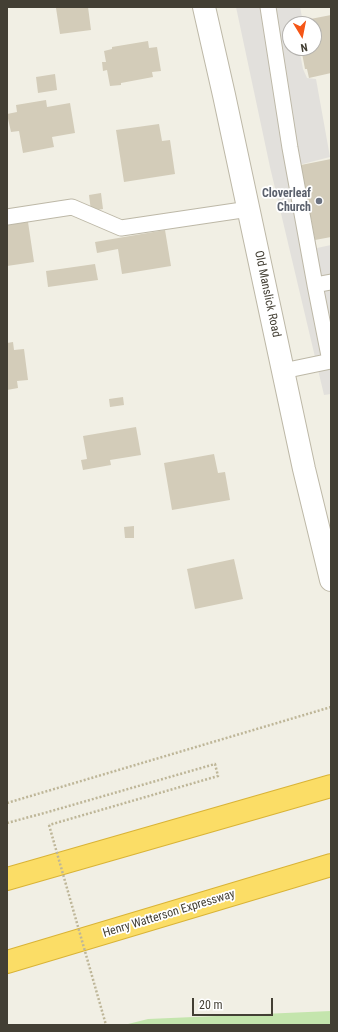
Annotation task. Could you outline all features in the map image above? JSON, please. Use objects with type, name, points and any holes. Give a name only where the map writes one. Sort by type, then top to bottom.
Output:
[{"type":"highway","points":[[7,879],[331,786]]},
{"type":"highway","name":"Henry Watterson Expressway","points":[[7,962],[331,865]]},
{"type":"street","name":"Old Manslick Road","points":[[204,7],[304,469],[331,580]]},
{"type":"lane","points":[[268,7],[290,148],[315,285],[331,361],[283,370]]},
{"type":"lane","points":[[7,217],[72,207],[121,228],[248,209]]},
{"type":"lane","points":[[315,285],[331,282]]},
{"type":"path","points":[[7,803],[331,707]]},
{"type":"path","points":[[7,823],[215,764],[218,776],[49,825],[106,1025]]},
{"type":"green space","points":[[331,1011],[331,1025],[124,1025],[148,1019]]},
{"type":"shaded area","points":[[236,7],[300,7],[302,16],[282,16],[282,56],[301,56],[303,69],[307,78],[316,79],[330,157],[299,165],[317,248],[331,245],[331,394],[324,395],[270,167]]},
{"type":"building","points":[[88,7],[91,30],[60,34],[56,8]]},
{"type":"building","points":[[331,15],[331,73],[309,78],[307,69],[305,69],[303,56],[322,56],[322,17]]},
{"type":"building","points":[[148,41],[149,48],[157,47],[161,71],[152,72],[153,77],[121,83],[121,85],[110,86],[107,70],[103,71],[102,62],[106,62],[104,51],[112,49],[112,47]]},
{"type":"building","points":[[55,74],[57,90],[38,93],[36,77]]},
{"type":"building","points":[[46,100],[47,107],[70,103],[75,133],[52,137],[54,147],[23,153],[19,131],[11,132],[7,114],[17,112],[16,105]]},
{"type":"building","points":[[159,124],[162,141],[170,140],[175,174],[124,182],[116,130]]},
{"type":"building","name":"Cloverleaf Church","points":[[331,159],[331,237],[315,240],[301,165]]},
{"type":"building","points":[[101,193],[103,209],[91,211],[89,195]]},
{"type":"building","points":[[28,222],[34,262],[7,266],[7,225]]},
{"type":"building","points":[[165,230],[171,266],[122,274],[118,249],[97,253],[95,242]]},
{"type":"building","points":[[95,264],[98,280],[48,287],[46,271]]},
{"type":"building","points":[[13,342],[14,350],[24,349],[28,380],[17,381],[18,388],[7,390],[7,343]]},
{"type":"building","points":[[123,397],[124,405],[110,407],[109,399]]},
{"type":"building","points":[[136,427],[141,455],[110,460],[111,465],[83,470],[81,460],[87,459],[83,436]]},
{"type":"building","points":[[214,454],[218,473],[225,472],[230,500],[172,510],[164,463]]},
{"type":"building","points":[[134,526],[134,538],[125,538],[124,527]]},
{"type":"building","points":[[234,559],[243,599],[195,609],[187,569]]},
{"type":"place","name":"Cloverleaf Church","points":[[319,201]]}]
